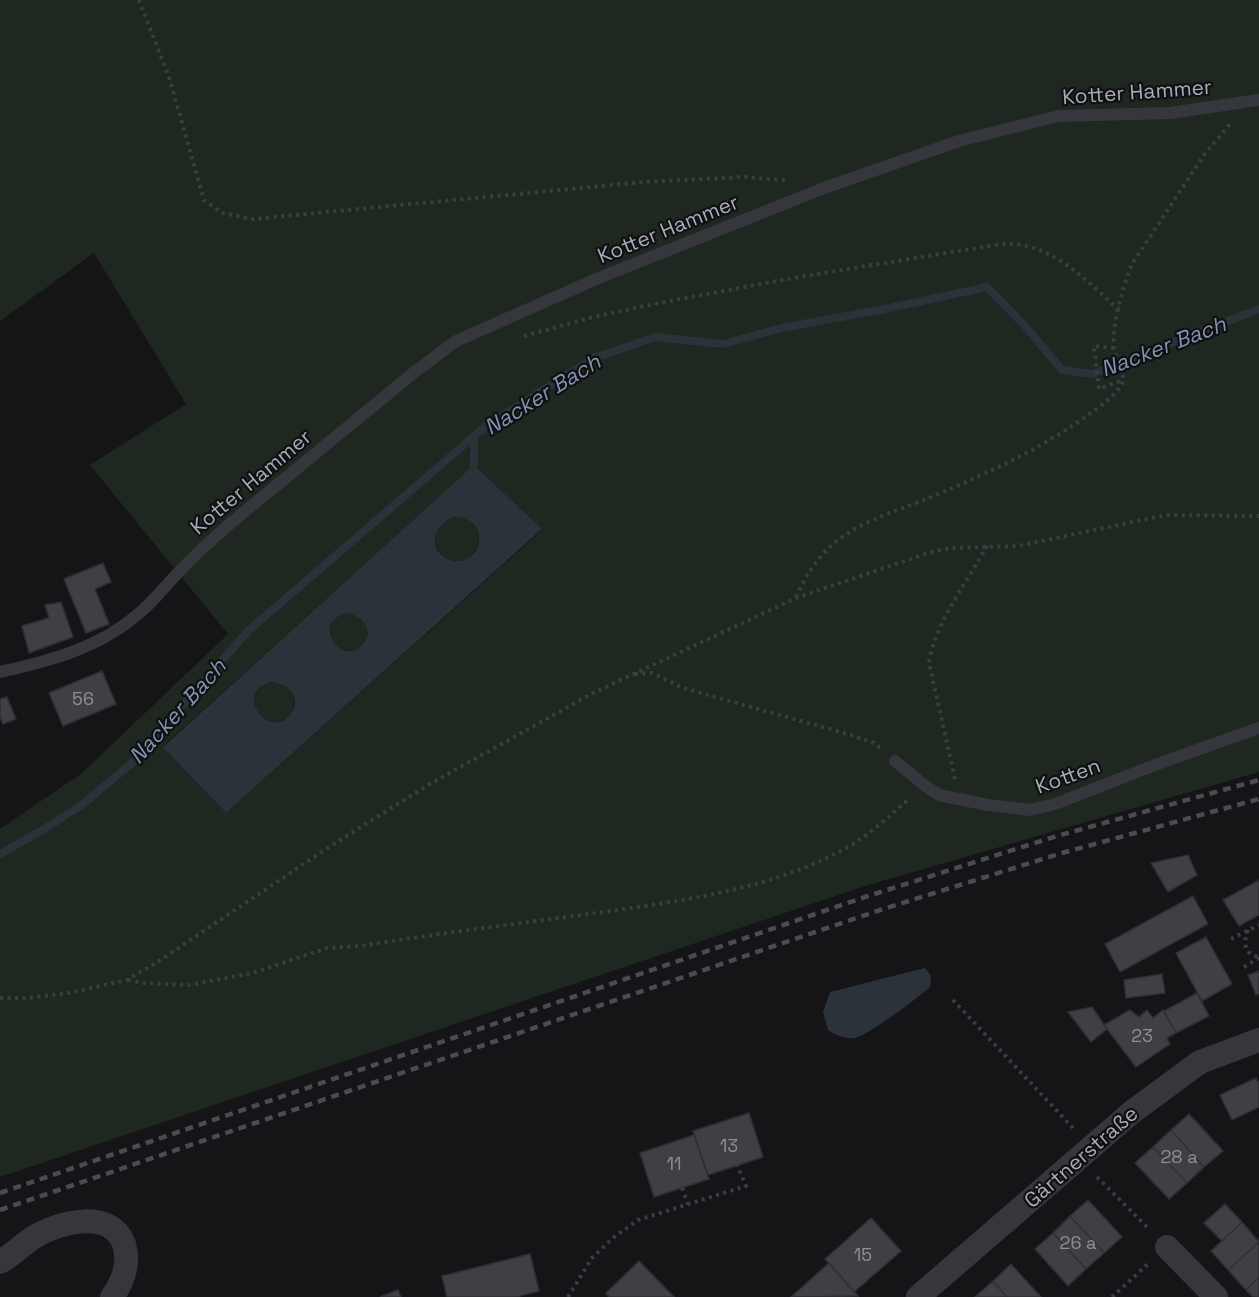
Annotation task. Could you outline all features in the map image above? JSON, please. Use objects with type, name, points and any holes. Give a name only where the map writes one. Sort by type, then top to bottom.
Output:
[{"type":"street","name":"Gärtnerstraße","points":[[918,1297],[1132,1112],[1200,1062],[1259,1040]]},
{"type":"street","points":[[0,1262],[35,1237],[64,1224],[88,1221],[105,1223],[120,1234],[126,1251],[126,1271],[112,1297]]},
{"type":"street","points":[[1167,1247],[1216,1297]]},
{"type":"lane","name":"Kotter Hammer","points":[[0,672],[49,661],[79,650],[110,634],[139,614],[226,527],[403,381],[456,341],[600,277],[824,188],[959,141],[1058,116],[1170,113],[1255,101]]},
{"type":"lane","name":"Kotten","points":[[896,761],[939,795],[1030,810],[1043,808],[1259,728]]},
{"type":"path","points":[[139,0],[169,77],[204,200],[222,213],[253,219],[644,182],[743,177],[799,182],[824,188]]},
{"type":"path","points":[[796,598],[806,574],[819,556],[862,524],[954,487],[1022,454],[1065,430],[1118,391],[1124,380],[1113,348],[1119,310],[1132,264],[1204,155],[1255,101]]},
{"type":"path","points":[[523,337],[597,316],[659,303],[792,278],[983,247],[1015,244],[1055,257],[1090,282],[1119,310]]},
{"type":"path","points":[[1113,348],[1094,346],[1099,389],[1124,380]]},
{"type":"path","points":[[0,998],[28,998],[69,993],[127,980],[326,849],[455,768],[631,674],[796,598],[928,553],[950,548],[1018,546],[1166,515],[1259,516]]},
{"type":"path","points":[[959,800],[929,663],[931,647],[987,546]]},
{"type":"path","points":[[631,674],[652,673],[683,688],[851,735],[874,744],[896,761]]},
{"type":"path","points":[[127,980],[190,985],[253,973],[327,948],[360,946],[681,901],[766,881],[805,867],[846,848],[873,831],[924,785]]},
{"type":"path","points":[[1231,939],[1257,926]]},
{"type":"path","points":[[1248,930],[1244,940],[1246,950],[1259,957]]},
{"type":"path","points":[[1244,967],[1259,957]]},
{"type":"path","points":[[953,1000],[1167,1247],[1112,1297]]},
{"type":"path","points":[[568,1297],[592,1258],[614,1237],[638,1220],[746,1186],[737,1165]]},
{"type":"path","points":[[682,1188],[688,1204]]},
{"type":"shaded area","points":[[0,0],[1259,0],[1259,772],[865,886],[0,1177],[0,829],[82,773],[228,634],[90,465],[186,404],[94,253],[0,321]],"holes":[[[474,466],[542,530],[226,813],[163,746]]]},
{"type":"shaded area","points":[[474,465],[542,529],[226,813],[163,747]],"holes":[[[454,517],[465,519],[473,524],[479,536],[474,553],[460,561],[443,556],[435,545],[439,528]],[[348,613],[362,620],[368,634],[363,644],[355,650],[346,651],[339,647],[333,641],[330,633],[331,625],[337,618]],[[271,682],[277,683],[287,688],[294,696],[294,707],[283,721],[274,722],[265,719],[258,712],[255,695],[260,687]]]},
{"type":"shaded area","points":[[457,517],[466,518],[473,523],[478,530],[478,548],[473,555],[466,560],[457,561],[448,560],[441,555],[436,548],[435,539],[436,530],[441,523],[448,518]]},
{"type":"shaded area","points":[[349,613],[362,619],[368,632],[362,645],[349,651],[336,645],[330,632],[336,619]]},
{"type":"shaded area","points":[[274,682],[288,688],[294,702],[288,716],[274,722],[260,716],[254,702],[260,688]]},
{"type":"shaded area","points":[[925,968],[931,976],[930,987],[870,1031],[851,1038],[828,1030],[823,1012],[830,992]]},
{"type":"building","points":[[103,563],[111,582],[95,589],[109,624],[86,633],[64,579]]},
{"type":"building","points":[[61,602],[73,637],[29,653],[22,626],[49,618],[45,605]]},
{"type":"building","points":[[102,671],[116,704],[63,726],[49,693]]},
{"type":"building","points":[[7,697],[16,719],[3,724],[0,717],[0,699]]},
{"type":"building","points":[[1188,855],[1197,875],[1168,892],[1151,863]]},
{"type":"building","points":[[1259,880],[1259,915],[1239,926],[1223,900]]},
{"type":"building","points":[[1193,896],[1208,924],[1120,972],[1105,944]]},
{"type":"building","points":[[1206,937],[1232,984],[1202,1001],[1176,953]]},
{"type":"building","points":[[1259,971],[1259,993],[1256,995],[1248,975]]},
{"type":"building","points":[[1162,974],[1165,993],[1126,998],[1124,980]]},
{"type":"building","points":[[1197,993],[1209,1016],[1176,1033],[1164,1011]]},
{"type":"building","points":[[1092,1007],[1107,1029],[1091,1042],[1068,1012]]},
{"type":"building","points":[[1130,1010],[1139,1017],[1147,1010],[1153,1018],[1163,1010],[1176,1033],[1167,1038],[1170,1044],[1136,1067],[1104,1025]]},
{"type":"building","points":[[1256,1078],[1259,1084],[1259,1107],[1232,1120],[1220,1095]]},
{"type":"building","points":[[749,1113],[763,1157],[708,1175],[693,1131]]},
{"type":"building","points":[[1189,1114],[1223,1151],[1204,1167],[1171,1130]]},
{"type":"building","points":[[1171,1130],[1204,1167],[1187,1183],[1153,1147]]},
{"type":"building","points":[[694,1135],[709,1179],[654,1197],[640,1153]]},
{"type":"building","points":[[1153,1147],[1187,1183],[1169,1199],[1135,1163]]},
{"type":"building","points":[[1088,1200],[1122,1237],[1104,1253],[1070,1216]]},
{"type":"building","points":[[1225,1204],[1242,1222],[1222,1241],[1204,1223]]},
{"type":"building","points":[[1070,1216],[1104,1253],[1086,1269],[1053,1233]]},
{"type":"building","points":[[871,1218],[901,1251],[854,1292],[825,1259]]},
{"type":"building","points":[[1242,1222],[1259,1242],[1228,1270],[1211,1251]]},
{"type":"building","points":[[1053,1233],[1086,1269],[1068,1286],[1035,1249]]},
{"type":"building","points":[[1259,1242],[1259,1277],[1246,1290],[1228,1270]]},
{"type":"building","points":[[530,1254],[539,1291],[516,1297],[447,1297],[442,1276]]},
{"type":"building","points":[[639,1261],[674,1297],[609,1297],[606,1293]]},
{"type":"building","points":[[829,1263],[858,1296],[791,1297]]},
{"type":"building","points":[[1011,1264],[1041,1297],[1007,1297],[993,1281]]},
{"type":"building","points":[[1259,1277],[1259,1297],[1253,1297],[1246,1290]]},
{"type":"building","points":[[993,1281],[1007,1297],[975,1297]]},
{"type":"building","points":[[398,1290],[401,1297],[380,1297]]},
{"type":"waterway","name":"Nacker Bach","points":[[0,854],[83,804],[132,763],[249,630],[486,426],[594,358],[655,337],[723,344],[786,327],[987,287],[1025,326],[1062,370],[1092,374],[1259,309]]},
{"type":"waterway","points":[[474,437],[474,465]]},
{"type":"railway","points":[[0,1193],[868,896],[1057,836],[1259,780]]},
{"type":"railway","points":[[0,1210],[877,911],[1062,853],[1259,799]]}]
